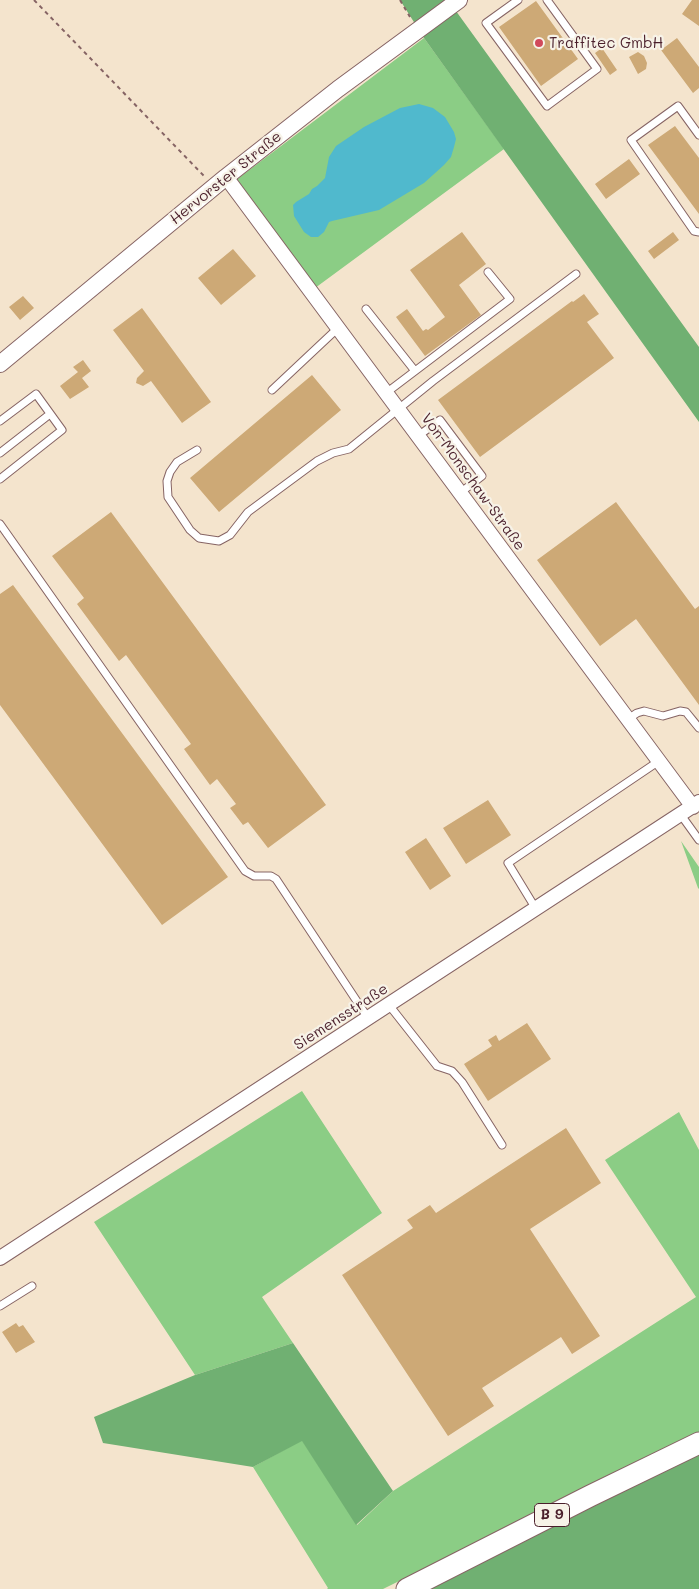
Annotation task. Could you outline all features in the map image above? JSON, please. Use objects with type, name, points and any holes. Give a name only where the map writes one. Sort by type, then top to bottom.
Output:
[{"type":"main road","name":"B 9","points":[[407,1589],[590,1496],[699,1444]]},
{"type":"street","name":"Hervorster Straße","points":[[0,364],[220,182],[338,89],[459,0]]},
{"type":"street","name":"Von-Monschaw-Straße","points":[[220,182],[339,328],[659,761],[691,808]]},
{"type":"street","name":"Siemensstraße","points":[[0,1258],[691,808]]},
{"type":"lane","points":[[518,0],[486,23],[547,106],[598,69],[547,0]]},
{"type":"lane","points":[[699,135],[678,106],[631,140],[694,231],[699,232]]},
{"type":"lane","points":[[386,392],[510,299],[488,272]]},
{"type":"lane","points":[[197,450],[177,462],[167,481],[168,497],[190,530],[198,538],[218,541],[230,535],[248,512],[317,461],[333,453],[349,449],[433,381],[576,274]]},
{"type":"lane","points":[[366,309],[415,371]]},
{"type":"lane","points":[[272,390],[339,328]]},
{"type":"lane","points":[[0,421],[36,394],[62,430],[0,479]]},
{"type":"lane","points":[[0,453],[50,414]]},
{"type":"lane","points":[[418,436],[440,420],[482,476],[460,493]]},
{"type":"lane","points":[[0,524],[245,871],[254,876],[271,876],[276,879],[368,1018]]},
{"type":"lane","points":[[628,719],[644,711],[662,716],[680,711],[686,712],[699,728]]},
{"type":"lane","points":[[536,909],[508,863],[659,761]]},
{"type":"lane","points":[[691,808],[699,840]]},
{"type":"lane","points":[[389,1005],[437,1066],[452,1071],[462,1082],[502,1145]]},
{"type":"lane","points":[[0,1306],[32,1286]]},
{"type":"path","points":[[34,0],[220,182]]},
{"type":"path","points":[[400,0],[418,30]]},
{"type":"green space","points":[[400,0],[448,0],[699,347],[699,422],[424,38]]},
{"type":"green space","points":[[424,38],[504,149],[311,291],[232,183]]},
{"type":"green space","points":[[681,841],[699,867],[699,889],[698,888]]},
{"type":"green space","points":[[302,1091],[382,1213],[262,1297],[293,1343],[195,1375],[94,1222]]},
{"type":"green space","points":[[679,1112],[699,1150],[699,1433],[383,1589],[327,1589],[253,1467],[302,1440],[357,1525],[393,1491],[696,1297],[605,1160]]},
{"type":"green space","points":[[293,1343],[393,1491],[356,1525],[302,1441],[253,1467],[103,1443],[94,1417],[195,1375]]},
{"type":"green space","points":[[699,1455],[699,1589],[429,1589],[658,1473]]},
{"type":"water","points":[[419,104],[433,108],[445,117],[454,132],[456,139],[451,157],[444,165],[424,183],[379,210],[329,222],[324,232],[318,237],[311,237],[304,232],[294,216],[293,205],[309,194],[325,178],[329,157],[336,146],[364,127],[400,108]]},
{"type":"building","points":[[692,0],[699,0],[699,26],[682,14]]},
{"type":"building","name":"Traffitec GmbH","points":[[536,1],[578,59],[541,86],[499,27]]},
{"type":"building","points":[[677,38],[699,67],[699,88],[693,93],[661,50]]},
{"type":"building","points":[[602,48],[617,70],[610,75],[595,53]]},
{"type":"building","points":[[638,52],[644,56],[647,63],[646,69],[638,74],[629,57]]},
{"type":"building","points":[[675,126],[699,158],[699,214],[648,145]]},
{"type":"building","points":[[629,159],[640,174],[606,199],[595,184]]},
{"type":"building","points":[[462,232],[486,264],[459,285],[481,315],[425,356],[396,317],[407,309],[423,331],[428,330],[445,317],[410,270]]},
{"type":"building","points":[[673,232],[679,240],[654,259],[648,251]]},
{"type":"building","points":[[233,249],[256,276],[221,305],[198,278]]},
{"type":"building","points":[[584,294],[599,314],[587,322],[614,358],[480,457],[438,400]]},
{"type":"building","points":[[23,296],[34,308],[20,320],[9,307]]},
{"type":"building","points":[[142,308],[211,402],[182,423],[151,381],[143,386],[136,383],[137,378],[144,371],[113,330]]},
{"type":"building","points":[[83,360],[91,371],[82,378],[89,387],[70,399],[60,386],[78,372],[73,367]]},
{"type":"building","points":[[312,375],[341,410],[219,512],[190,478]]},
{"type":"building","points":[[616,502],[695,609],[699,606],[699,705],[636,619],[600,646],[537,560]]},
{"type":"building","points":[[111,512],[326,805],[268,848],[248,822],[243,825],[230,808],[236,804],[217,779],[210,785],[184,749],[191,744],[126,655],[119,661],[77,604],[84,598],[52,556]]},
{"type":"building","points":[[13,585],[228,877],[162,925],[0,705],[0,594]]},
{"type":"building","points":[[488,800],[511,835],[466,864],[443,828]]},
{"type":"building","points":[[426,838],[451,876],[430,890],[405,852]]},
{"type":"building","points":[[527,1023],[551,1059],[488,1101],[464,1064],[492,1046],[488,1040],[496,1035],[499,1041]]},
{"type":"building","points":[[566,1128],[601,1183],[530,1229],[600,1336],[572,1354],[561,1337],[482,1388],[494,1406],[448,1436],[342,1275],[413,1228],[407,1220],[430,1205],[436,1213]]},
{"type":"building","points":[[16,1323],[19,1327],[23,1325],[35,1342],[16,1353],[2,1332]]},
{"type":"place","name":"Traffitec GmbH","points":[[539,43]]}]
